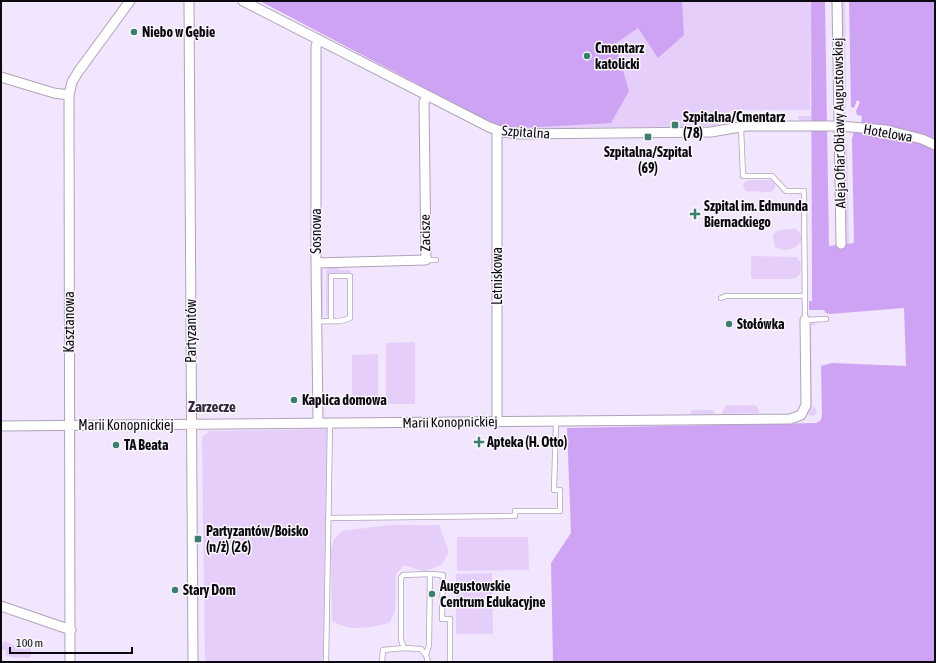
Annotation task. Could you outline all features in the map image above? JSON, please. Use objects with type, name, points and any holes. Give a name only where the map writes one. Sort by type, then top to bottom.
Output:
[{"type":"street","name":"Kasztanowa","points":[[70,662],[69,95],[72,82],[78,72],[130,1]]},
{"type":"street","name":"Partyzantów","points":[[189,1],[193,662]]},
{"type":"street","name":"Szpitalna","points":[[243,1],[497,131],[519,134],[702,132],[741,127],[839,126]]},
{"type":"street","name":"Aleja Ofiar Obławy Augustowskiej","points":[[837,1],[841,244]]},
{"type":"street","name":"Sosnowa","points":[[318,39],[316,47],[318,423]]},
{"type":"street","points":[[1,77],[54,93],[69,95]]},
{"type":"street","name":"Zacisze","points":[[316,263],[426,260],[424,102],[427,96]]},
{"type":"street","name":"Hotelowa","points":[[839,126],[886,130],[922,139],[935,145]]},
{"type":"street","name":"Letniskowa","points":[[497,131],[497,422]]},
{"type":"street","name":"Marii Konopnickiej","points":[[1,426],[790,419],[798,417],[804,412],[806,406],[804,320]]},
{"type":"street","points":[[1,606],[71,630]]},
{"type":"lane","points":[[741,127],[743,176],[772,176],[786,191],[804,191],[804,320],[826,319]]},
{"type":"lane","points":[[426,260],[436,260]]},
{"type":"lane","points":[[317,321],[331,321],[345,320],[350,318],[350,276],[331,276],[331,321]]},
{"type":"lane","points":[[721,298],[726,296],[804,296]]},
{"type":"lane","points":[[328,518],[514,516],[515,511],[560,511],[560,490],[554,490],[556,422]]},
{"type":"lane","points":[[326,662],[330,424]]},
{"type":"lane","points":[[426,655],[429,645],[430,574]]},
{"type":"lane","points":[[404,648],[401,640],[401,578],[403,575],[443,575],[442,619],[450,619],[450,662]]},
{"type":"lane","points":[[382,662],[383,650],[404,648],[421,649],[426,655],[428,662]]},
{"type":"shaded area","name":"Cmentarz katolicki","points":[[260,1],[811,1],[810,110],[731,110],[716,126],[503,129]]},
{"type":"shaded area","name":"Cmentarz katolicki","points":[[260,1],[682,1],[684,35],[658,58],[638,28],[615,44],[629,91],[611,123],[503,129]]},
{"type":"shaded area","points":[[811,1],[825,1],[829,246],[854,243],[852,139],[854,131],[860,131],[862,116],[857,115],[856,111],[860,102],[857,100],[854,108],[851,107],[849,1],[935,1],[935,662],[553,662],[551,563],[571,533],[567,428],[816,423],[820,421],[822,417],[821,366],[832,363],[906,366],[904,308],[830,314],[826,313],[824,310],[809,310],[809,301],[812,301]]},
{"type":"shaded area","points":[[841,1],[845,1],[846,108],[843,110]]},
{"type":"shaded area","points":[[798,116],[821,116],[824,122],[799,122]]},
{"type":"shaded area","points":[[843,142],[847,143],[849,244],[845,244]]},
{"type":"shaded area","points":[[748,180],[771,180],[775,183],[775,188],[771,192],[746,191],[743,187],[744,183]]},
{"type":"shaded area","points":[[795,229],[802,237],[798,245],[787,250],[775,247],[773,236],[775,232],[779,230]]},
{"type":"shaded area","points":[[751,257],[797,257],[801,263],[800,274],[791,279],[752,279]]},
{"type":"shaded area","points":[[339,264],[339,270],[350,270],[350,274],[328,274],[328,316],[326,317],[326,271],[328,267]]},
{"type":"shaded area","points":[[323,268],[323,317],[321,315],[321,272]]},
{"type":"shaded area","points":[[814,322],[816,326],[811,325],[812,406],[817,412],[812,416],[807,414],[811,401],[810,325]]},
{"type":"shaded area","points":[[415,342],[415,404],[386,404],[386,343]]},
{"type":"shaded area","points":[[378,354],[378,406],[352,406],[352,355]]},
{"type":"shaded area","points":[[727,405],[754,405],[758,407],[759,413],[722,414]]},
{"type":"shaded area","points":[[691,410],[711,410],[714,411],[715,414],[691,414]]},
{"type":"shaded area","points":[[327,429],[323,662],[205,662],[202,437],[210,431]]},
{"type":"shaded area","points":[[390,525],[439,525],[449,552],[442,564],[424,572],[404,565],[396,574],[395,612],[389,623],[353,628],[346,627],[332,621],[331,550],[334,539],[342,531]]},
{"type":"shaded area","points":[[457,537],[528,537],[529,570],[457,571]]},
{"type":"shaded area","points":[[492,573],[493,634],[456,634],[456,574]]},
{"type":"shaded area","points":[[4,641],[25,650],[28,641],[31,642],[31,655],[29,658],[11,657],[5,655],[6,651],[1,649]]},
{"type":"place","name":"Niebo w Gębie","points":[[134,32]]},
{"type":"place","name":"Cmentarz katolicki","points":[[587,56]]},
{"type":"place","name":"Szpitalna/Cmentarz (78)","points":[[675,125]]},
{"type":"place","name":"Szpitalna/Szpital (69)","points":[[648,137]]},
{"type":"place","name":"Szpital im. Edmunda Biernackiego","points":[[695,214]]},
{"type":"place","name":"Stołówka","points":[[729,324]]},
{"type":"place","name":"Kaplica domowa","points":[[294,400]]},
{"type":"place","name":"Apteka (H. Otto)","points":[[479,442]]},
{"type":"place","name":"TA Beata","points":[[116,445]]},
{"type":"place","name":"Partyzantów/Boisko (n/ż) (26)","points":[[198,539]]},
{"type":"place","name":"Stary Dom","points":[[175,590]]},
{"type":"place","name":"Augustowskie Centrum Edukacyjne","points":[[432,594]]},
{"type":"district","name":"Zarzecze","points":[[212,406]]}]
